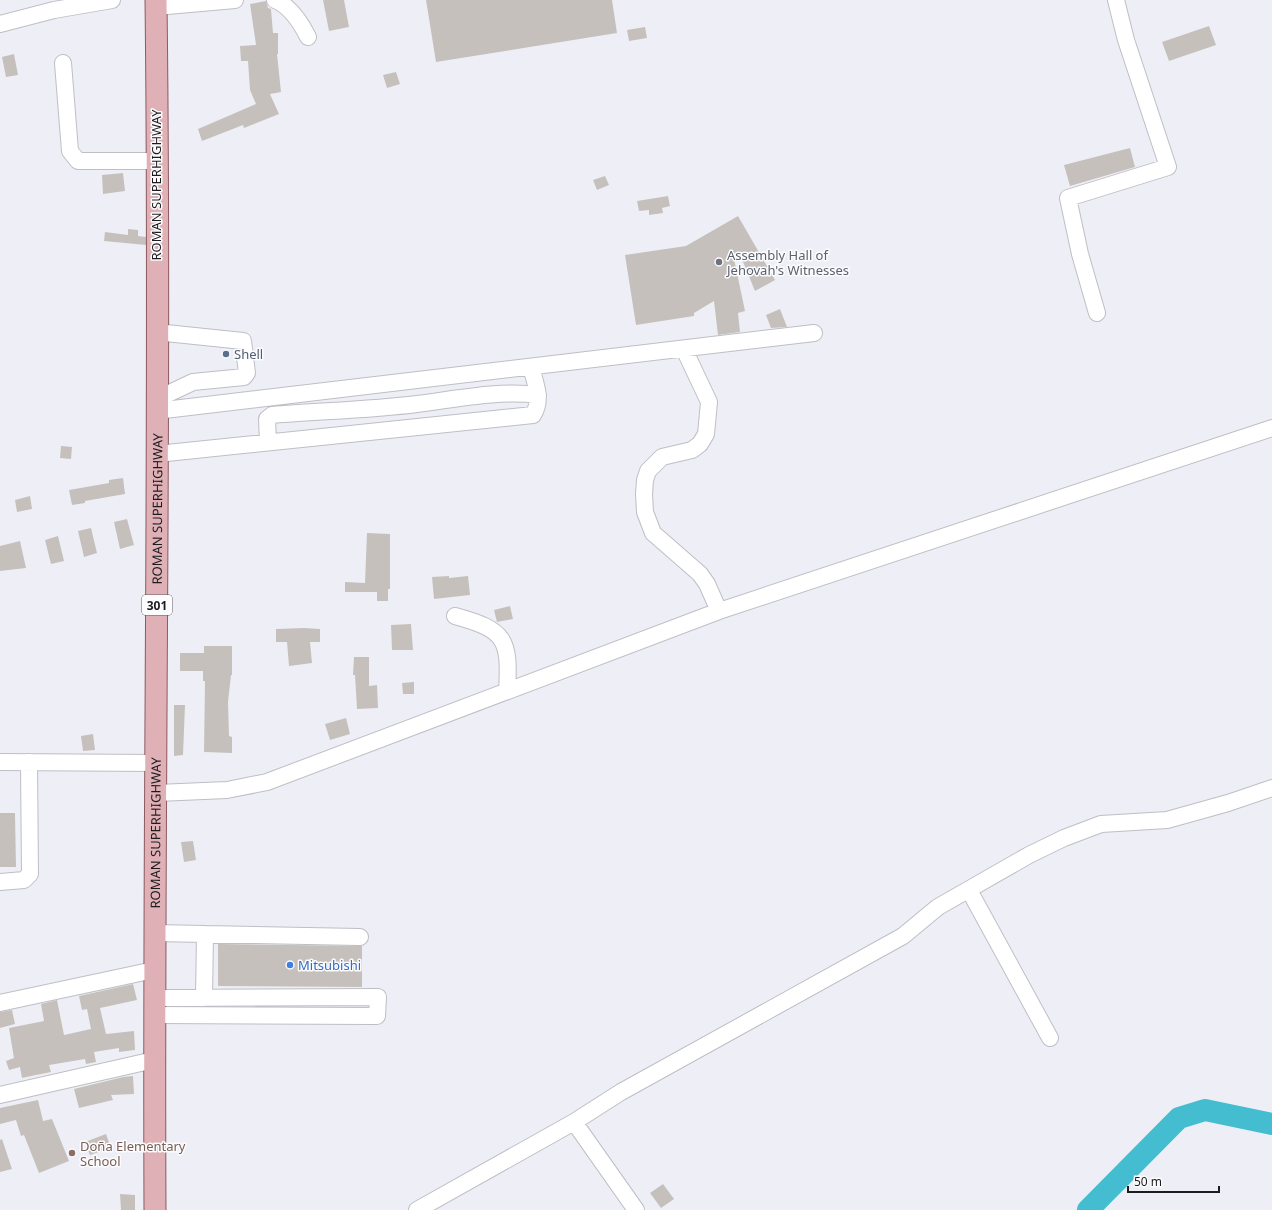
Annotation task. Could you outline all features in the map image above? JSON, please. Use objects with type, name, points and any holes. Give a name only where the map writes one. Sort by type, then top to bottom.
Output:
[{"type":"main road","name":"ROMAN SUPERHIGHWAY","points":[[156,3],[157,793],[154,933],[156,1210]]},
{"type":"street","points":[[0,24],[54,10],[112,0]]},
{"type":"street","points":[[156,3],[235,0]]},
{"type":"street","points":[[275,0],[282,3],[302,24],[308,37]]},
{"type":"street","points":[[1097,313],[1080,254],[1068,198],[1168,167],[1126,40],[1116,0]]},
{"type":"street","points":[[63,63],[70,151],[78,161],[156,161]]},
{"type":"street","points":[[156,332],[243,341],[247,373],[244,377],[193,382],[157,405]]},
{"type":"street","points":[[157,405],[531,367],[814,333]]},
{"type":"street","points":[[684,349],[710,402],[706,434],[700,444],[692,450],[662,457],[648,471],[645,480],[645,512],[653,533],[700,574],[707,584],[719,611]]},
{"type":"street","points":[[156,454],[533,414],[538,406],[538,395],[531,367]]},
{"type":"street","points":[[268,442],[267,419],[272,415],[416,404],[471,396],[527,393],[538,395]]},
{"type":"street","points":[[157,793],[227,790],[267,782],[719,611],[1272,428]]},
{"type":"street","points":[[455,616],[486,626],[505,643],[508,654],[507,691]]},
{"type":"street","points":[[0,762],[157,763]]},
{"type":"street","points":[[0,882],[24,880],[30,874],[29,762]]},
{"type":"street","points":[[417,1210],[574,1122],[621,1092],[903,936],[938,907],[1064,838],[1101,824],[1167,820],[1228,803],[1272,788]]},
{"type":"street","points":[[969,890],[1050,1038]]},
{"type":"street","points":[[154,933],[360,937]]},
{"type":"street","points":[[205,934],[208,998],[211,1015]]},
{"type":"street","points":[[0,1003],[154,970]]},
{"type":"street","points":[[378,997],[377,1016],[211,1015],[154,1006],[208,998],[378,997]]},
{"type":"street","points":[[294,998],[294,1016]]},
{"type":"street","points":[[0,1095],[154,1060]]},
{"type":"street","points":[[574,1122],[636,1210]]},
{"type":"building","points":[[323,0],[344,0],[349,27],[329,31]]},
{"type":"building","points":[[426,0],[612,0],[617,33],[436,62]]},
{"type":"building","points":[[266,1],[268,8],[271,9],[273,33],[278,33],[277,54],[281,92],[270,94],[279,114],[244,128],[243,125],[202,141],[198,129],[256,104],[250,90],[248,61],[241,61],[240,46],[256,45],[250,4]]},
{"type":"building","points":[[1209,26],[1216,45],[1169,61],[1162,42]]},
{"type":"building","points":[[645,27],[647,38],[629,41],[627,30]]},
{"type":"building","points":[[14,54],[18,75],[6,77],[2,57]]},
{"type":"building","points":[[396,72],[400,84],[387,88],[383,75]]},
{"type":"building","points":[[1130,148],[1135,167],[1070,186],[1064,165]]},
{"type":"building","points":[[123,173],[125,191],[103,194],[102,175]]},
{"type":"building","points":[[605,176],[609,185],[597,190],[593,180]]},
{"type":"building","points":[[668,196],[670,206],[662,208],[663,213],[649,215],[649,210],[639,211],[637,201]]},
{"type":"building","points":[[738,216],[775,280],[755,291],[739,252],[733,254],[745,311],[738,313],[740,332],[718,335],[714,301],[694,313],[694,316],[636,325],[625,255],[686,246]]},
{"type":"building","points":[[128,229],[138,230],[138,236],[146,237],[146,245],[104,241],[105,232],[128,235]]},
{"type":"building","points":[[780,309],[787,327],[771,328],[766,315]]},
{"type":"building","points":[[61,446],[72,447],[71,459],[60,458]]},
{"type":"building","points":[[123,478],[125,494],[85,501],[85,503],[72,505],[69,490],[109,483],[109,480]]},
{"type":"building","points":[[30,496],[32,509],[17,512],[15,500]]},
{"type":"building","points":[[127,519],[134,545],[120,549],[114,522]]},
{"type":"building","points":[[91,528],[97,553],[84,557],[78,531]]},
{"type":"building","points":[[367,533],[390,534],[390,589],[388,589],[388,601],[377,601],[377,592],[345,592],[345,582],[365,583]]},
{"type":"building","points":[[58,536],[64,561],[51,564],[45,540]]},
{"type":"building","points":[[20,541],[26,568],[0,571],[0,546]]},
{"type":"building","points":[[449,576],[449,578],[468,576],[470,595],[434,599],[432,577]]},
{"type":"building","points":[[510,606],[513,619],[497,622],[494,610]]},
{"type":"building","points":[[411,624],[413,650],[392,650],[391,625]]},
{"type":"building","points":[[276,629],[320,629],[320,642],[310,642],[312,663],[289,666],[287,642],[276,642]]},
{"type":"building","points":[[204,646],[232,646],[232,675],[228,702],[229,736],[232,737],[232,753],[204,752],[205,681],[203,681],[203,671],[180,671],[180,653],[204,653]]},
{"type":"building","points":[[354,657],[369,657],[369,686],[377,685],[378,708],[357,709],[355,675],[353,675]]},
{"type":"building","points":[[414,682],[414,694],[403,694],[402,683]]},
{"type":"building","points":[[174,705],[185,705],[183,755],[174,756]]},
{"type":"building","points":[[346,718],[350,734],[330,740],[325,724]]},
{"type":"building","points":[[93,734],[95,750],[83,751],[81,736]]},
{"type":"building","points":[[0,813],[15,813],[16,867],[0,867]]},
{"type":"building","points":[[193,841],[196,860],[184,862],[181,842]]},
{"type":"building","name":"Mitsubishi","points":[[218,944],[362,946],[362,987],[218,986]]},
{"type":"building","points":[[133,984],[137,1000],[100,1008],[106,1034],[134,1031],[135,1050],[119,1052],[119,1048],[94,1052],[96,1062],[86,1064],[85,1059],[49,1065],[51,1072],[22,1078],[20,1067],[9,1070],[6,1061],[14,1058],[9,1028],[44,1021],[41,1004],[57,1000],[64,1035],[91,1029],[87,1009],[82,1010],[79,996]]},
{"type":"building","points":[[12,1010],[15,1024],[0,1028],[0,1012]]},
{"type":"building","points":[[133,1076],[134,1094],[111,1095],[113,1100],[79,1108],[74,1089]]},
{"type":"building","points":[[38,1100],[43,1121],[52,1119],[69,1161],[39,1173],[24,1135],[21,1136],[16,1120],[0,1124],[0,1108]]},
{"type":"building","points":[[106,1134],[111,1148],[90,1155],[85,1142]]},
{"type":"building","points":[[2,1139],[12,1169],[0,1172],[0,1140]]},
{"type":"building","points":[[663,1184],[674,1199],[661,1208],[650,1193]]},
{"type":"building","points":[[120,1194],[135,1195],[135,1210],[121,1210]]},
{"type":"waterway","points":[[1088,1210],[1179,1118],[1205,1110],[1272,1124]]},
{"type":"place","name":"Assembly Hall of Jehovah's Witnesses","points":[[719,262]]},
{"type":"place","name":"Shell","points":[[226,354]]},
{"type":"place","name":"Mitsubishi","points":[[290,965]]},
{"type":"place","name":"Doña Elementary School","points":[[72,1153]]}]
